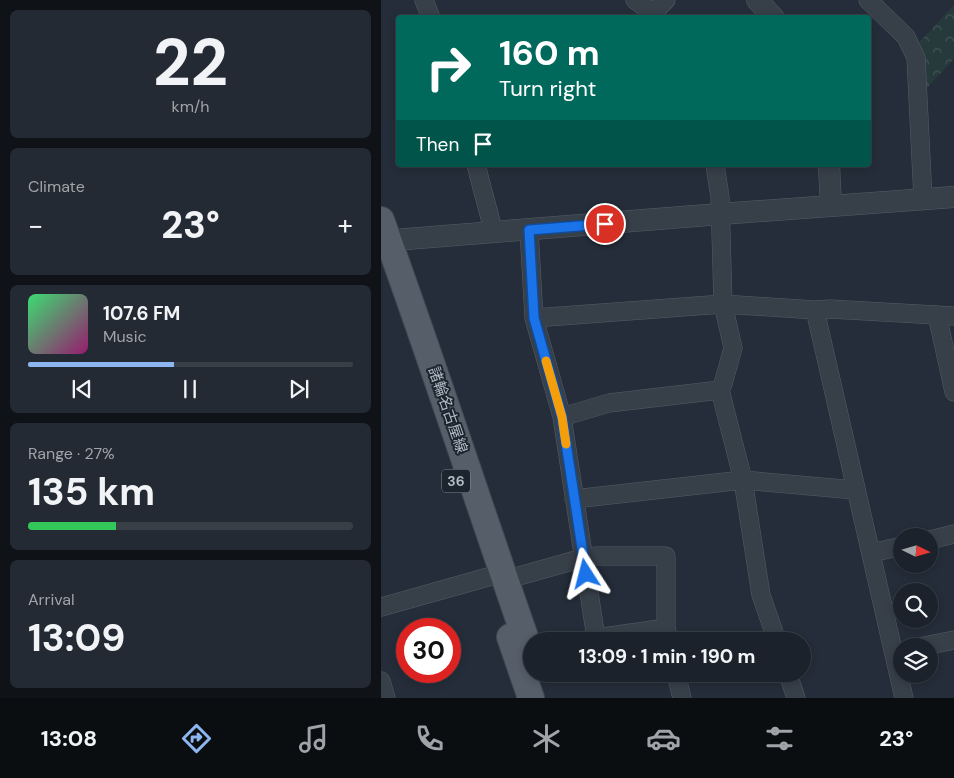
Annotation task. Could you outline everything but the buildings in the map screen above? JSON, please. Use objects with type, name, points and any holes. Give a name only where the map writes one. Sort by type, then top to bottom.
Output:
[{"type":"main road","name":"諸輪名古屋線","points":[[383,241],[460,445],[531,698]]},
{"type":"main road","name":"諸輪名古屋線","points":[[497,579],[523,637]]},
{"type":"main road","points":[[541,682],[547,698]]},
{"type":"street","points":[[424,0],[430,15]]},
{"type":"street","points":[[635,0],[651,15]]},
{"type":"street","points":[[653,15],[666,0]]},
{"type":"street","points":[[757,0],[771,15]]},
{"type":"street","points":[[869,0],[906,38],[916,58],[923,200]]},
{"type":"street","points":[[477,167],[494,233]]},
{"type":"street","points":[[715,167],[720,197],[723,304],[733,348],[720,390],[743,480],[761,595],[774,632]]},
{"type":"street","points":[[829,167],[831,206]]},
{"type":"street","points":[[383,241],[954,197]]},
{"type":"street","points":[[529,230],[534,318],[562,417],[595,632]]},
{"type":"street","points":[[534,318],[723,304],[945,316],[954,392]]},
{"type":"street","points":[[815,310],[855,490],[894,638]]},
{"type":"street","points":[[562,417],[609,403],[720,390]]},
{"type":"street","points":[[574,499],[743,480],[855,490]]},
{"type":"street","points":[[939,538],[954,534]]},
{"type":"street","points":[[871,553],[893,548]]},
{"type":"street","points":[[381,607],[583,558],[597,556],[666,556],[668,632]]},
{"type":"street","points":[[938,643],[954,640]]},
{"type":"street","points":[[381,681],[386,698]]},
{"type":"street","points":[[678,682],[682,698]]},
{"type":"street","points":[[791,682],[796,698]]},
{"type":"street","points":[[901,683],[903,698]]},
{"type":"green space","points":[[954,5],[954,59],[924,91],[917,45]]},
{"type":"slow traffic","points":[[546,361],[562,417],[566,444]]},
{"type":"route","points":[[586,574],[562,417],[534,318],[529,230],[605,224]]}]
